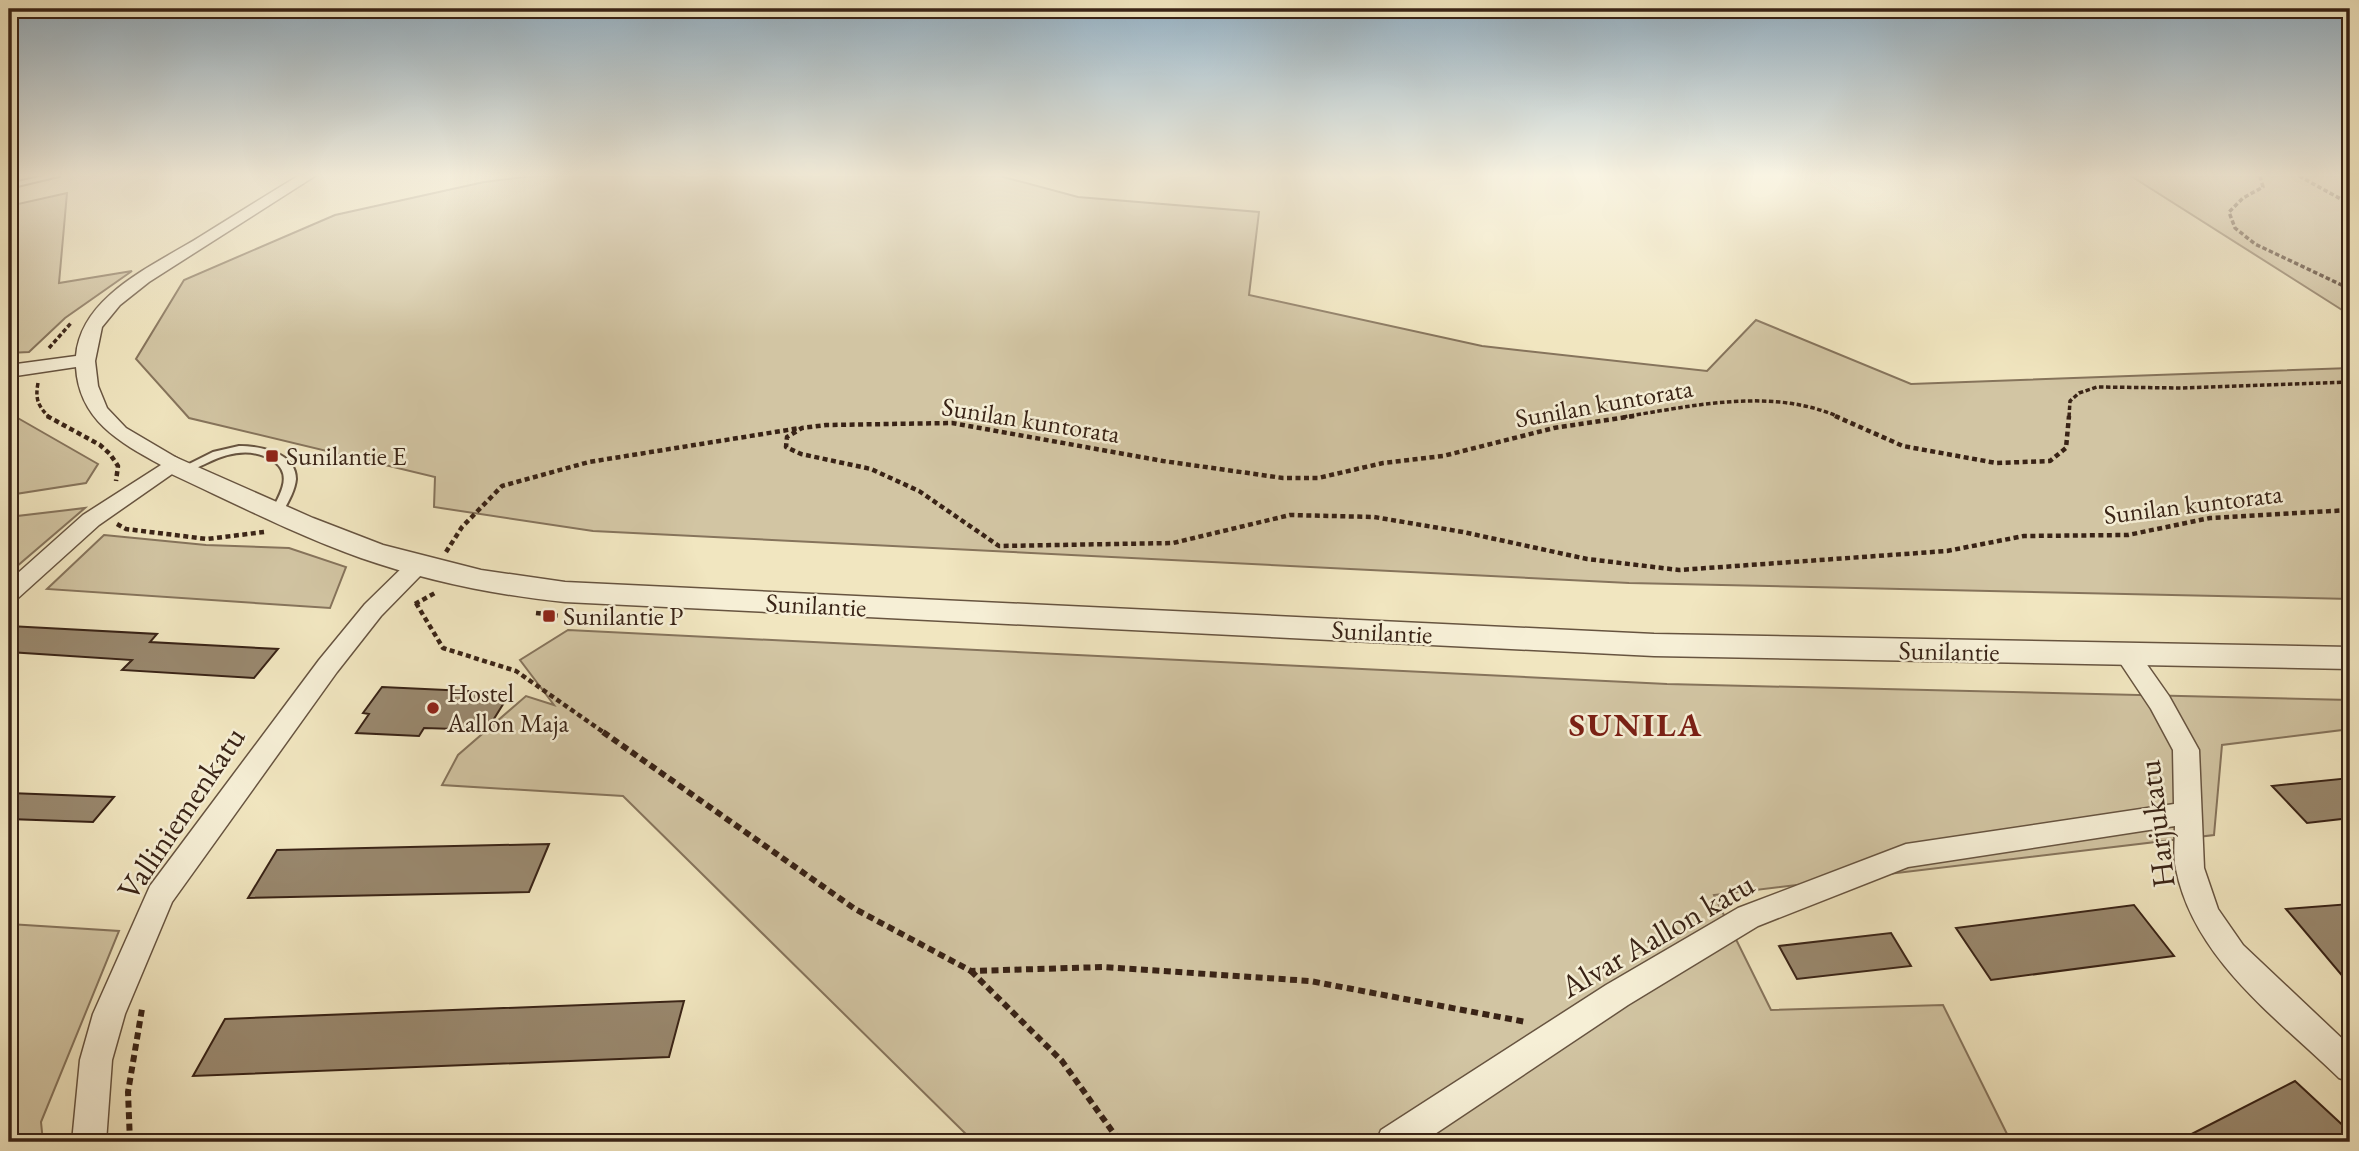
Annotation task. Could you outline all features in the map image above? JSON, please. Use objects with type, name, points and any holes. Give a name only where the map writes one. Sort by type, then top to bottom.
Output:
[{"type":"street","points":[[180,467],[117,430],[104,418],[94,402],[87,382],[86,343],[94,325],[110,306],[139,282],[222,230]]},
{"type":"street","points":[[9,371],[86,360]]},
{"type":"street","points":[[9,593],[112,505],[180,467]]},
{"type":"street","name":"Sunilantie","points":[[180,467],[273,522],[346,542],[430,576],[565,592],[1654,645],[2350,658]]},
{"type":"street","name":"Valliniemenkatu","points":[[89,1142],[96,1060],[109,1014],[160,895],[328,666],[373,610],[430,576]]},
{"type":"street","name":"Harjukatu","points":[[2127,654],[2160,703],[2186,750],[2189,867],[2205,914],[2232,955],[2350,1067]]},
{"type":"street","name":"Alvar Aallon katu","points":[[1393,1142],[1617,995],[1748,917],[1906,856],[2189,813]]},
{"type":"lane","points":[[180,467],[240,448],[263,451],[282,461],[290,472],[290,483],[273,522]]},
{"type":"path","points":[[2237,230],[2255,244],[2350,289]]},
{"type":"path","points":[[78,315],[50,346],[34,391],[39,409],[59,424],[109,451],[118,466],[107,519],[126,529],[207,539],[258,531],[273,522]]},
{"type":"path","name":"Sunilan kuntorata","points":[[2350,382],[2181,388],[2097,387],[2079,393],[2070,401],[2066,448],[2050,461],[1996,463],[1903,446],[1829,413],[1799,405],[1758,401],[1715,403],[1554,428],[1443,456],[1382,463],[1318,478],[1283,478],[1163,461],[952,422],[802,428],[787,437],[786,447],[801,454],[871,469],[919,491],[999,546],[1173,543],[1290,515],[1374,517],[1463,532],[1587,559],[1679,570],[1947,551],[2024,536],[2128,535],[2210,518],[2350,509]]},
{"type":"path","points":[[407,608],[416,603],[462,527],[502,486],[589,462],[802,428]]},
{"type":"path","points":[[416,603],[443,648],[516,671],[855,909],[971,971],[1062,1061],[1120,1142]]},
{"type":"path","points":[[971,971],[1104,967],[1310,981],[1564,1030]]},
{"type":"path","points":[[130,1142],[127,1125],[130,1060],[144,1000]]},
{"type":"shaded area","points":[[9,230],[64,230],[59,283],[132,271],[65,318],[29,352],[9,353]]},
{"type":"shaded area","points":[[301,230],[1257,230],[1249,295],[1482,346],[1707,371],[1756,320],[1911,384],[2350,368],[2350,599],[1629,583],[593,531],[434,507],[435,477],[189,418],[136,359],[184,280]]},
{"type":"shaded area","points":[[2216,230],[2350,230],[2350,315]]},
{"type":"shaded area","points":[[9,413],[98,464],[86,483],[9,495]]},
{"type":"shaded area","points":[[85,508],[9,573],[9,517]]},
{"type":"shaded area","points":[[104,535],[206,545],[289,548],[346,567],[330,608],[47,589]]},
{"type":"shaded area","points":[[568,630],[1667,684],[2350,700],[2350,729],[2222,745],[2214,835],[1714,895],[1771,1010],[1943,1005],[2011,1142],[974,1142],[623,796],[442,785],[458,755],[526,696],[554,705],[520,660]]},
{"type":"shaded area","points":[[9,924],[119,931],[41,1122],[43,1142],[9,1142]]},
{"type":"building","points":[[9,626],[157,634],[150,642],[278,649],[254,678],[122,670],[132,660],[9,652]]},
{"type":"building","name":"Hostel Aallon Maja","points":[[382,687],[510,693],[487,730],[424,728],[419,736],[356,733],[369,714],[363,713]]},
{"type":"building","points":[[2350,778],[2350,818],[2307,823],[2272,786]]},
{"type":"building","points":[[9,793],[114,797],[93,822],[9,819]]},
{"type":"building","points":[[549,844],[529,892],[248,898],[277,850]]},
{"type":"building","points":[[2350,904],[2350,985],[2286,909]]},
{"type":"building","points":[[2134,905],[2174,956],[1991,980],[1956,928]]},
{"type":"building","points":[[1891,933],[1911,966],[1797,979],[1779,946]]},
{"type":"building","points":[[684,1001],[669,1057],[193,1076],[225,1019]]},
{"type":"building","points":[[2295,1081],[2350,1132],[2350,1142],[2176,1142]]},
{"type":"place","name":"Sunilantie E","points":[[272,456]]},
{"type":"place","name":"Sunilantie P","points":[[549,616]]},
{"type":"place","name":"Hostel Aallon Maja","points":[[433,708]]},
{"type":"district","name":"SUNILA","points":[[1636,724]]}]
